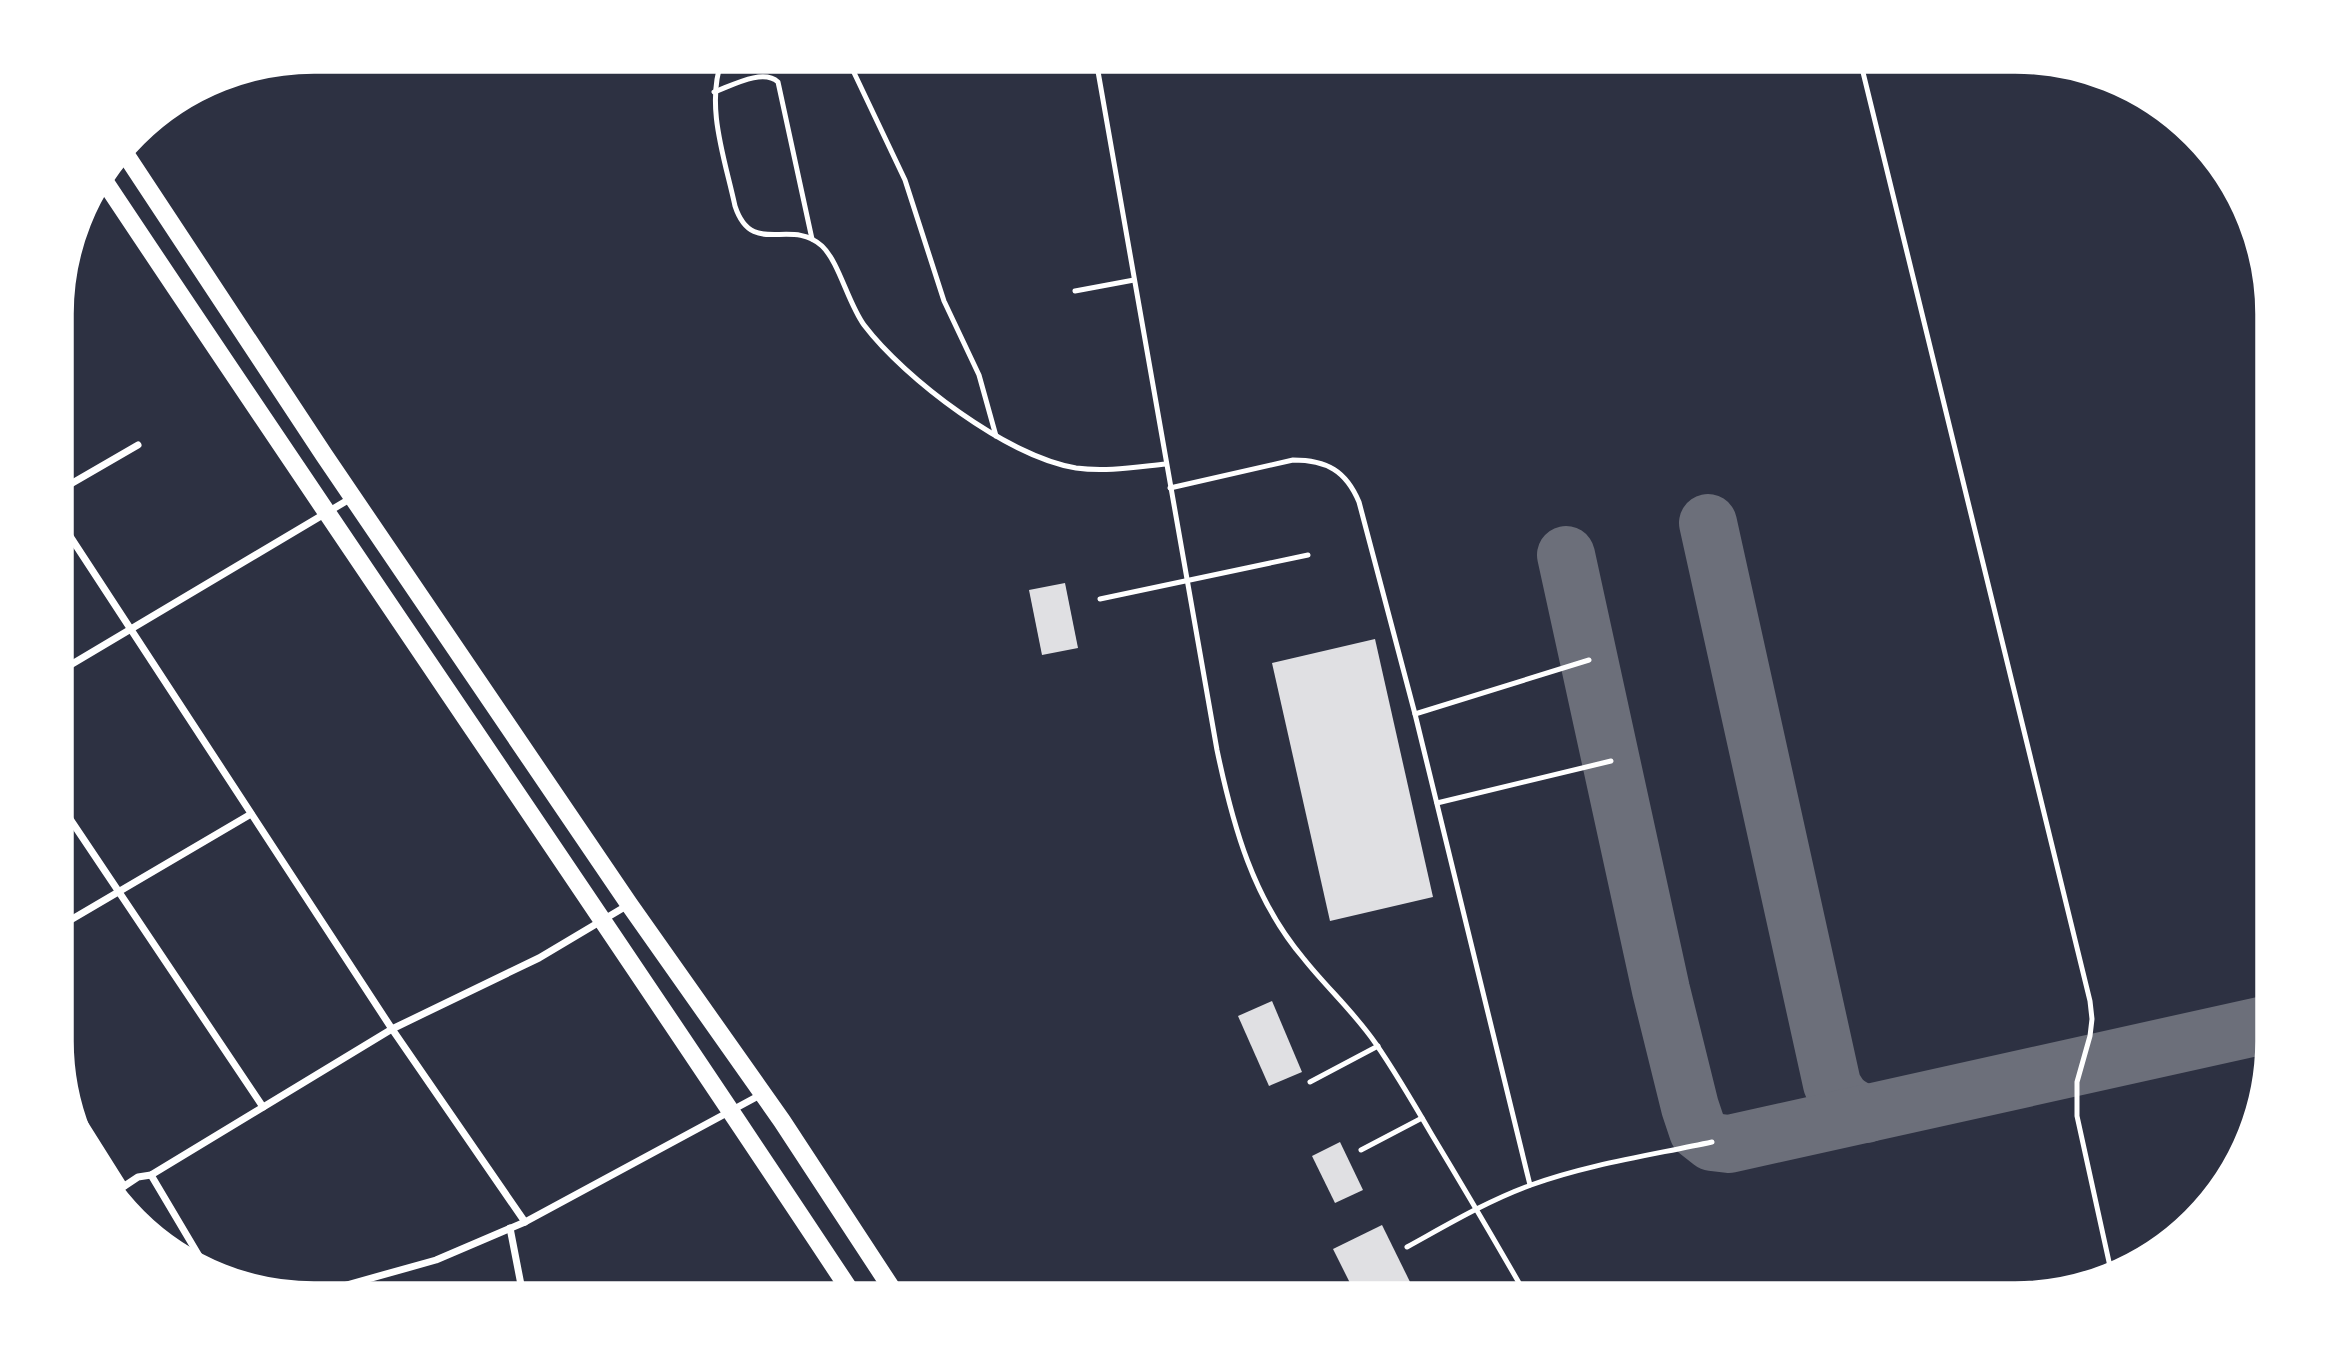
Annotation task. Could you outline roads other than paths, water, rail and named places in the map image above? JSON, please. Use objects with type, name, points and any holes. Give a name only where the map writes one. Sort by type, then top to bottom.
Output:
[{"type":"main road","points":[[128,159],[324,455],[629,904],[762,1093],[888,1283]]},
{"type":"main road","points":[[108,187],[845,1283]]},
{"type":"street","points":[[72,483],[138,445]]},
{"type":"street","points":[[72,664],[354,496]]},
{"type":"street","points":[[72,539],[392,1029],[525,1222]]},
{"type":"street","points":[[72,919],[251,814]]},
{"type":"street","points":[[72,822],[263,1107]]},
{"type":"street","points":[[89,1130],[124,1186],[138,1177],[151,1175],[392,1029],[539,958],[629,904]]},
{"type":"street","points":[[354,1283],[436,1260],[525,1222],[762,1093]]},
{"type":"street","points":[[151,1175],[197,1253]]},
{"type":"street","points":[[510,1228],[521,1283]]},
{"type":"lane","points":[[717,72],[714,92],[716,110],[739,218],[747,228],[758,234],[771,236],[799,233],[824,247],[860,320],[880,347],[913,377],[997,437],[1045,460],[1075,468],[1108,470],[1166,464]]},
{"type":"lane","points":[[853,72],[905,180],[944,301],[979,375],[997,437]]},
{"type":"lane","points":[[1098,72],[1186,581],[1225,790],[1236,829],[1263,901],[1303,959],[1346,1005],[1378,1046],[1519,1283]]},
{"type":"lane","points":[[1863,72],[2090,1002],[2090,1037],[2077,1082],[2077,1116],[2109,1265]]},
{"type":"lane","points":[[714,92],[761,77],[774,78],[778,82],[813,239]]},
{"type":"lane","points":[[1075,291],[1134,280]]},
{"type":"lane","points":[[1170,488],[1293,460],[1311,460],[1327,465],[1342,474],[1353,487],[1415,715],[1530,1185]]},
{"type":"lane","points":[[1100,599],[1308,555]]},
{"type":"lane","points":[[1415,715],[1589,660]]},
{"type":"lane","points":[[1437,803],[1611,761]]},
{"type":"lane","points":[[1310,1082],[1378,1046]]},
{"type":"lane","points":[[1361,1150],[1422,1118]]},
{"type":"lane","points":[[1406,1247],[1477,1209],[1530,1185],[1590,1168],[1712,1142]]}]
